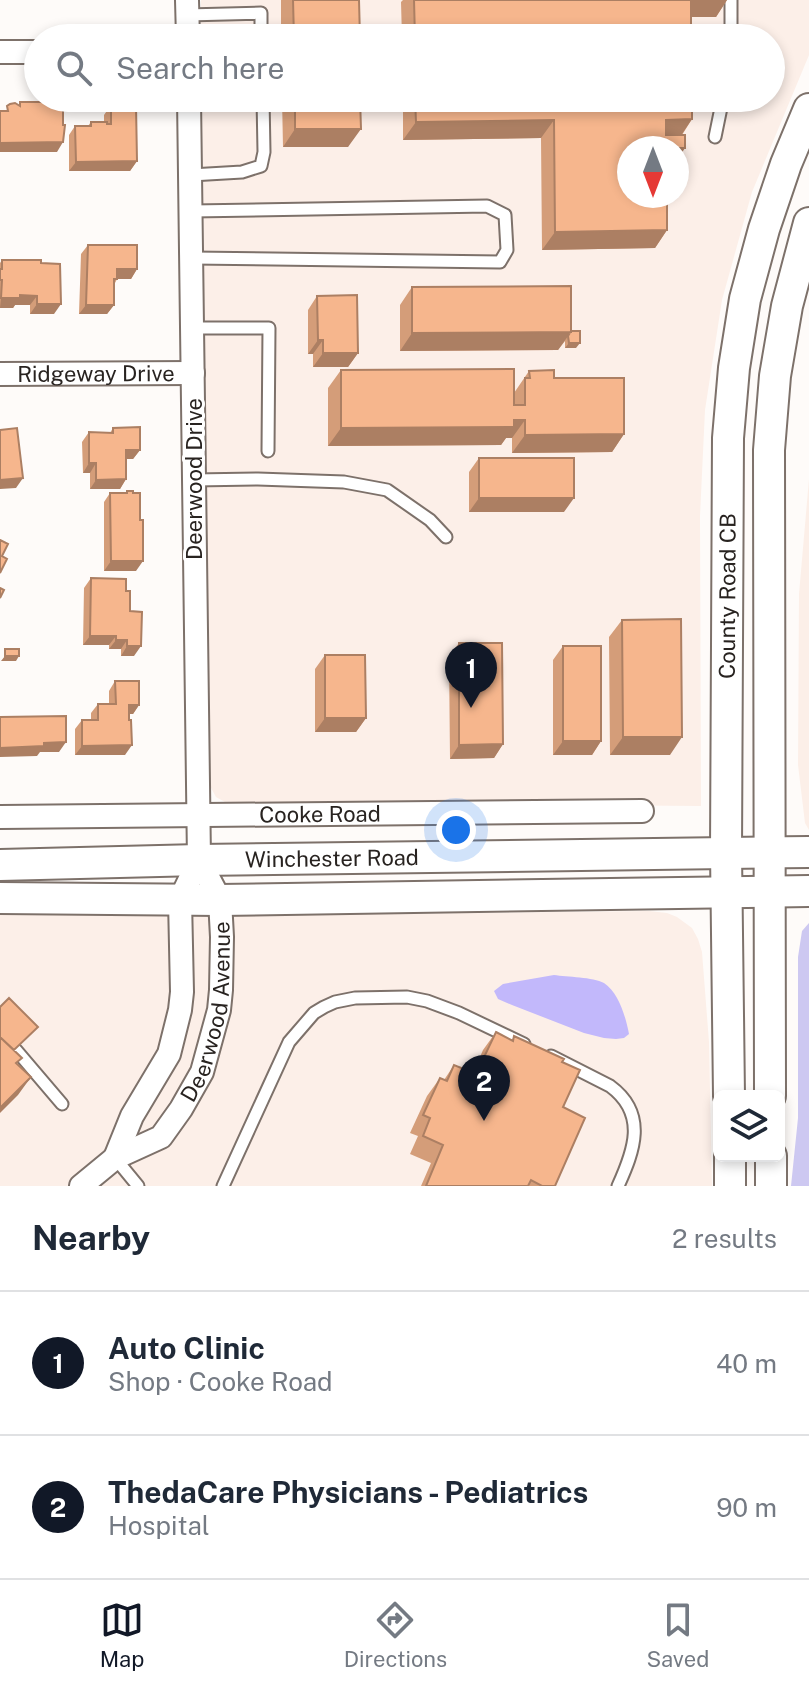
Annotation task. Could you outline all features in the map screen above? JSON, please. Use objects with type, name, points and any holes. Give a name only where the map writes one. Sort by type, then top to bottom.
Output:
[{"type":"main road","name":"County Road CB","points":[[729,1090],[727,453],[734,368],[745,299],[764,229],[809,109]]},
{"type":"main road","name":"County Road CB","points":[[770,1090],[769,450],[775,376],[791,292],[809,223]]},
{"type":"main road","name":"Winchester Road","points":[[0,865],[809,852]]},
{"type":"main road","name":"Winchester Road","points":[[0,898],[220,900],[809,891]]},
{"type":"main road","points":[[730,1162],[730,1186]]},
{"type":"main road","points":[[771,1162],[771,1186]]},
{"type":"street","points":[[0,52],[24,52]]},
{"type":"street","name":"Deerwood Drive","points":[[189,112],[199,860]]},
{"type":"street","name":"Ridgeway Drive","points":[[0,374],[193,373]]},
{"type":"street","name":"Cooke Road","points":[[0,817],[642,811]]},
{"type":"street","name":"Deerwood Avenue","points":[[115,1158],[132,1116],[169,1054],[177,1027],[182,992],[180,900],[199,860]]},
{"type":"street","name":"Deerwood Avenue","points":[[81,1186],[115,1158],[161,1137],[202,1072],[220,1000],[222,937],[220,900],[199,860]]},
{"type":"lane","points":[[731,0],[731,24]]},
{"type":"lane","points":[[187,7],[261,13],[261,24]]},
{"type":"lane","points":[[191,175],[242,172],[261,166],[264,152],[263,112]]},
{"type":"lane","points":[[715,137],[720,112]]},
{"type":"lane","points":[[192,211],[487,206],[505,215],[507,250],[500,262],[192,258]]},
{"type":"lane","points":[[193,328],[269,328],[268,451]]},
{"type":"lane","points":[[194,480],[344,482],[387,490],[430,520],[446,537]]},
{"type":"lane","points":[[223,1186],[289,1042],[301,1027],[314,1013],[335,1002],[379,997],[407,997],[459,1013],[602,1081],[618,1092],[632,1118],[635,1132],[629,1162],[618,1186]]},
{"type":"lane","points":[[16,1050],[62,1104]]},
{"type":"lane","points":[[115,1158],[138,1186]]},
{"type":"shaded area","points":[[201,0],[809,0],[809,55],[752,192],[722,300],[705,410],[700,516],[701,806],[225,802],[216,797],[210,786],[202,112],[785,112],[785,24],[201,24]]},
{"type":"shaded area","points":[[809,479],[809,830],[805,823],[798,765],[799,594]]},
{"type":"shaded area","points":[[0,913],[263,915],[667,913],[692,928],[702,952],[709,1042],[712,1186],[0,1186]]},
{"type":"shaded area","points":[[809,923],[809,1186],[791,1186],[798,1118],[798,957],[802,931]]},
{"type":"shaded area","points":[[554,975],[604,983],[618,999],[629,1034],[616,1039],[584,1033],[498,999],[494,991],[503,984]]},
{"type":"building","points":[[293,0],[359,0],[360,24],[294,24]]},
{"type":"building","points":[[414,0],[691,0],[691,24],[415,24]]},
{"type":"building","points":[[20,102],[24,102],[24,112],[63,112],[63,142],[0,143],[0,111],[8,111],[10,104],[20,106]]},
{"type":"building","points":[[111,112],[136,112],[137,161],[76,162],[75,126],[91,126],[91,122],[111,124]]},
{"type":"building","points":[[295,112],[360,112],[361,129],[295,129]]},
{"type":"building","points":[[416,112],[692,112],[692,119],[666,120],[666,135],[685,136],[617,136],[617,208],[667,208],[667,230],[555,232],[554,120],[416,122]]},
{"type":"building","points":[[88,245],[137,245],[137,269],[117,269],[114,305],[86,305]]},
{"type":"building","points":[[2,260],[41,260],[41,263],[60,264],[61,304],[37,304],[37,296],[1,298]]},
{"type":"building","points":[[571,286],[571,332],[412,333],[412,287]]},
{"type":"building","points":[[357,295],[358,353],[323,353],[323,340],[318,340],[317,296]]},
{"type":"building","points":[[571,331],[580,331],[580,343],[569,343]]},
{"type":"building","points":[[514,369],[514,405],[525,405],[525,378],[530,378],[529,371],[554,370],[554,378],[624,378],[624,434],[525,435],[525,420],[514,420],[514,427],[341,428],[341,370]]},
{"type":"building","points":[[140,427],[140,450],[126,450],[126,479],[96,480],[96,463],[89,463],[89,432],[113,433],[113,428]]},
{"type":"building","points":[[17,428],[23,478],[0,480],[0,430]]},
{"type":"building","points":[[479,458],[574,458],[574,498],[479,498]]},
{"type":"building","points":[[110,493],[140,493],[143,561],[111,561]]},
{"type":"building","points":[[0,540],[8,544],[2,556],[7,559],[0,573]]},
{"type":"building","points":[[91,578],[126,579],[126,591],[130,591],[130,611],[142,612],[141,646],[127,646],[127,640],[116,640],[116,636],[90,636]]},
{"type":"building","points":[[681,619],[682,737],[623,737],[622,620]]},
{"type":"building","points":[[459,643],[502,643],[503,744],[459,745]]},
{"type":"building","points":[[563,646],[601,646],[601,741],[563,741]]},
{"type":"building","points":[[5,649],[19,649],[19,656],[5,656]]},
{"type":"building","points":[[325,655],[365,655],[366,718],[325,718]]},
{"type":"building","points":[[115,681],[139,681],[139,705],[129,705],[132,745],[82,746],[82,720],[98,720],[98,704],[116,704]]},
{"type":"building","points":[[66,716],[66,742],[0,748],[0,717]]},
{"type":"building","points":[[9,998],[38,1027],[14,1050],[0,1037],[0,1007]]},
{"type":"building","points":[[496,1032],[513,1041],[514,1036],[564,1059],[562,1062],[580,1070],[563,1107],[585,1118],[555,1186],[542,1186],[531,1180],[528,1186],[426,1186],[443,1145],[423,1136],[430,1118],[423,1115],[440,1078],[447,1081],[454,1065],[476,1074]]},
{"type":"building","points":[[0,1037],[22,1058],[16,1063],[31,1077],[0,1108]]},
{"type":"place","name":"Auto Clinic","points":[[471,708]]},
{"type":"place","name":"ThedaCare Physicians - Pediatrics","points":[[484,1121]]}]
